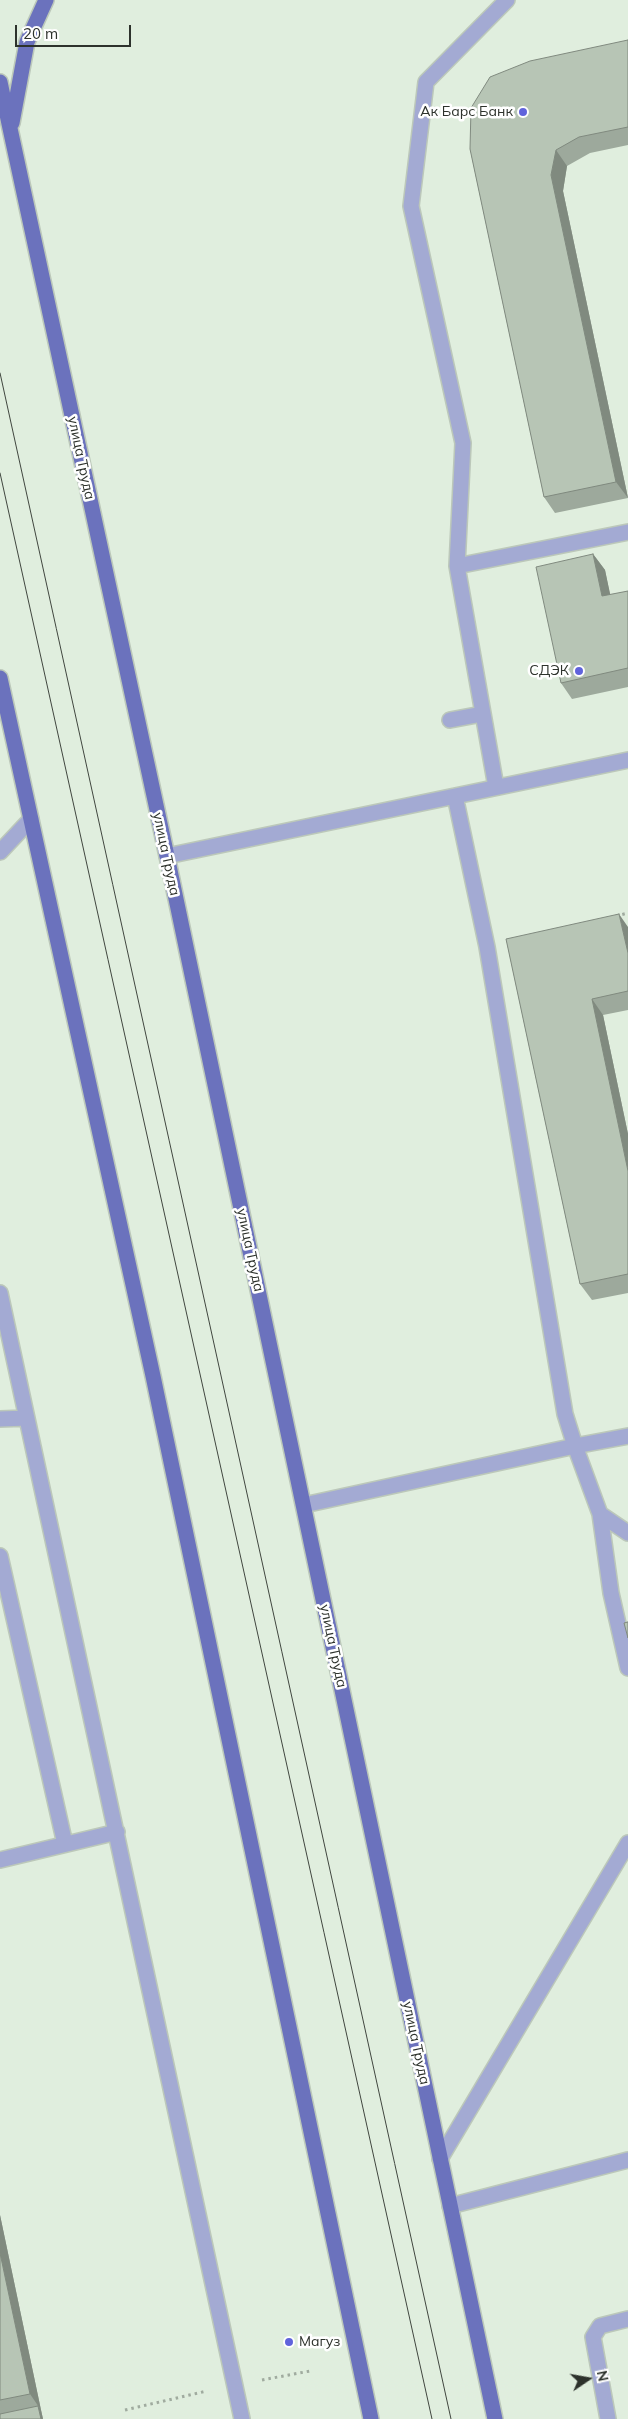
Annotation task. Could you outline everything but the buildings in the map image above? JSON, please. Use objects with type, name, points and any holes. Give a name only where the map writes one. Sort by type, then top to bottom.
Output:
[{"type":"main road","points":[[10,132],[26,42],[46,0]]},
{"type":"main road","name":"улица Труда","points":[[0,82],[167,856],[495,2419]]},
{"type":"main road","points":[[0,678],[153,1376],[371,2419]]},
{"type":"street","points":[[496,787],[458,566],[462,443],[411,206],[426,82],[507,0]]},
{"type":"street","points":[[458,566],[628,532]]},
{"type":"street","points":[[450,720],[482,714]]},
{"type":"street","points":[[167,856],[628,760]]},
{"type":"street","points":[[455,796],[475,867],[565,1414],[600,1514],[611,1593],[628,1668]]},
{"type":"street","points":[[0,852],[31,819]]},
{"type":"street","points":[[0,1293],[242,2419]]},
{"type":"street","points":[[0,1420],[27,1418]]},
{"type":"street","points":[[304,1505],[628,1436]]},
{"type":"street","points":[[600,1514],[628,1534]]},
{"type":"street","points":[[0,1556],[65,1844]]},
{"type":"street","points":[[0,1860],[117,1832]]},
{"type":"street","points":[[440,2158],[628,1842]]},
{"type":"street","points":[[450,2206],[628,2160]]},
{"type":"street","points":[[608,2419],[593,2337],[600,2326],[628,2319]]},
{"type":"path","points":[[609,918],[628,913]]},
{"type":"tram line","points":[[0,373],[451,2419]]},
{"type":"tram line","points":[[0,473],[432,2419]]},
{"type":"place","name":"Ак Барс Банк","points":[[523,112]]},
{"type":"place","name":"СДЭК","points":[[579,671]]},
{"type":"place","name":"Магуз","points":[[289,2342]]}]
